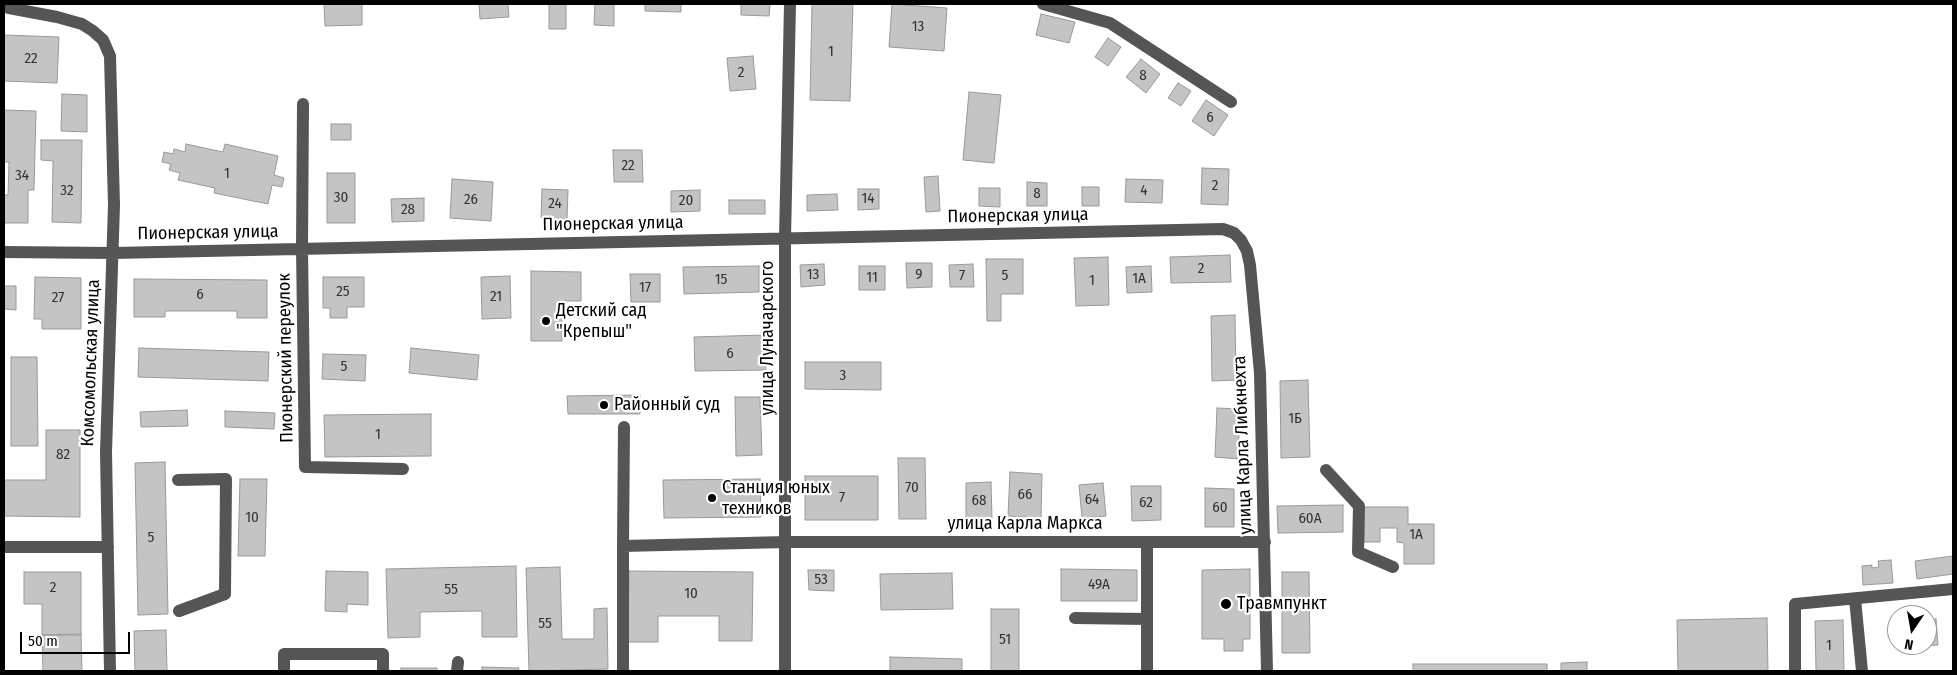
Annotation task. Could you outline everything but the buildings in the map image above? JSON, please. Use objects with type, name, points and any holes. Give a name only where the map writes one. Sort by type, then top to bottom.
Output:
[{"type":"street","name":"Комсомольская улица","points":[[4,4],[9,8],[58,17],[82,24],[103,40],[110,56],[114,205],[106,452],[110,671]]},
{"type":"street","name":"улица Луначарского","points":[[785,671],[785,238],[790,4]]},
{"type":"street","points":[[1043,4],[1110,23],[1231,102]]},
{"type":"street","name":"Пионерский переулок","points":[[303,104],[302,248],[305,467],[403,469]]},
{"type":"street","name":"Пионерская улица","points":[[4,252],[113,253],[1224,229]]},
{"type":"street","name":"улица Карла Либкнехта","points":[[1224,229],[1234,233],[1241,240],[1247,251],[1250,265],[1260,373],[1267,671]]},
{"type":"street","points":[[623,671],[624,427]]},
{"type":"street","points":[[1326,470],[1359,506],[1358,552],[1393,567]]},
{"type":"street","points":[[178,480],[226,479],[225,594],[179,611]]},
{"type":"street","name":"улица Карла Маркса","points":[[623,546],[786,542],[1265,542]]},
{"type":"street","points":[[1147,542],[1148,671]]},
{"type":"street","points":[[4,547],[108,547]]},
{"type":"street","points":[[1795,671],[1795,604],[1953,589]]},
{"type":"street","points":[[1855,599],[1862,671]]},
{"type":"street","points":[[1075,618],[1147,619]]},
{"type":"street","points":[[284,671],[284,654],[383,654],[383,671]]},
{"type":"place","name":"Детский сад \"Крепыш\"","points":[[546,321]]},
{"type":"place","name":"Районный суд","points":[[604,405]]},
{"type":"place","name":"Станция юных техников","points":[[712,498]]},
{"type":"place","name":"Травмпункт","points":[[1226,604]]}]
